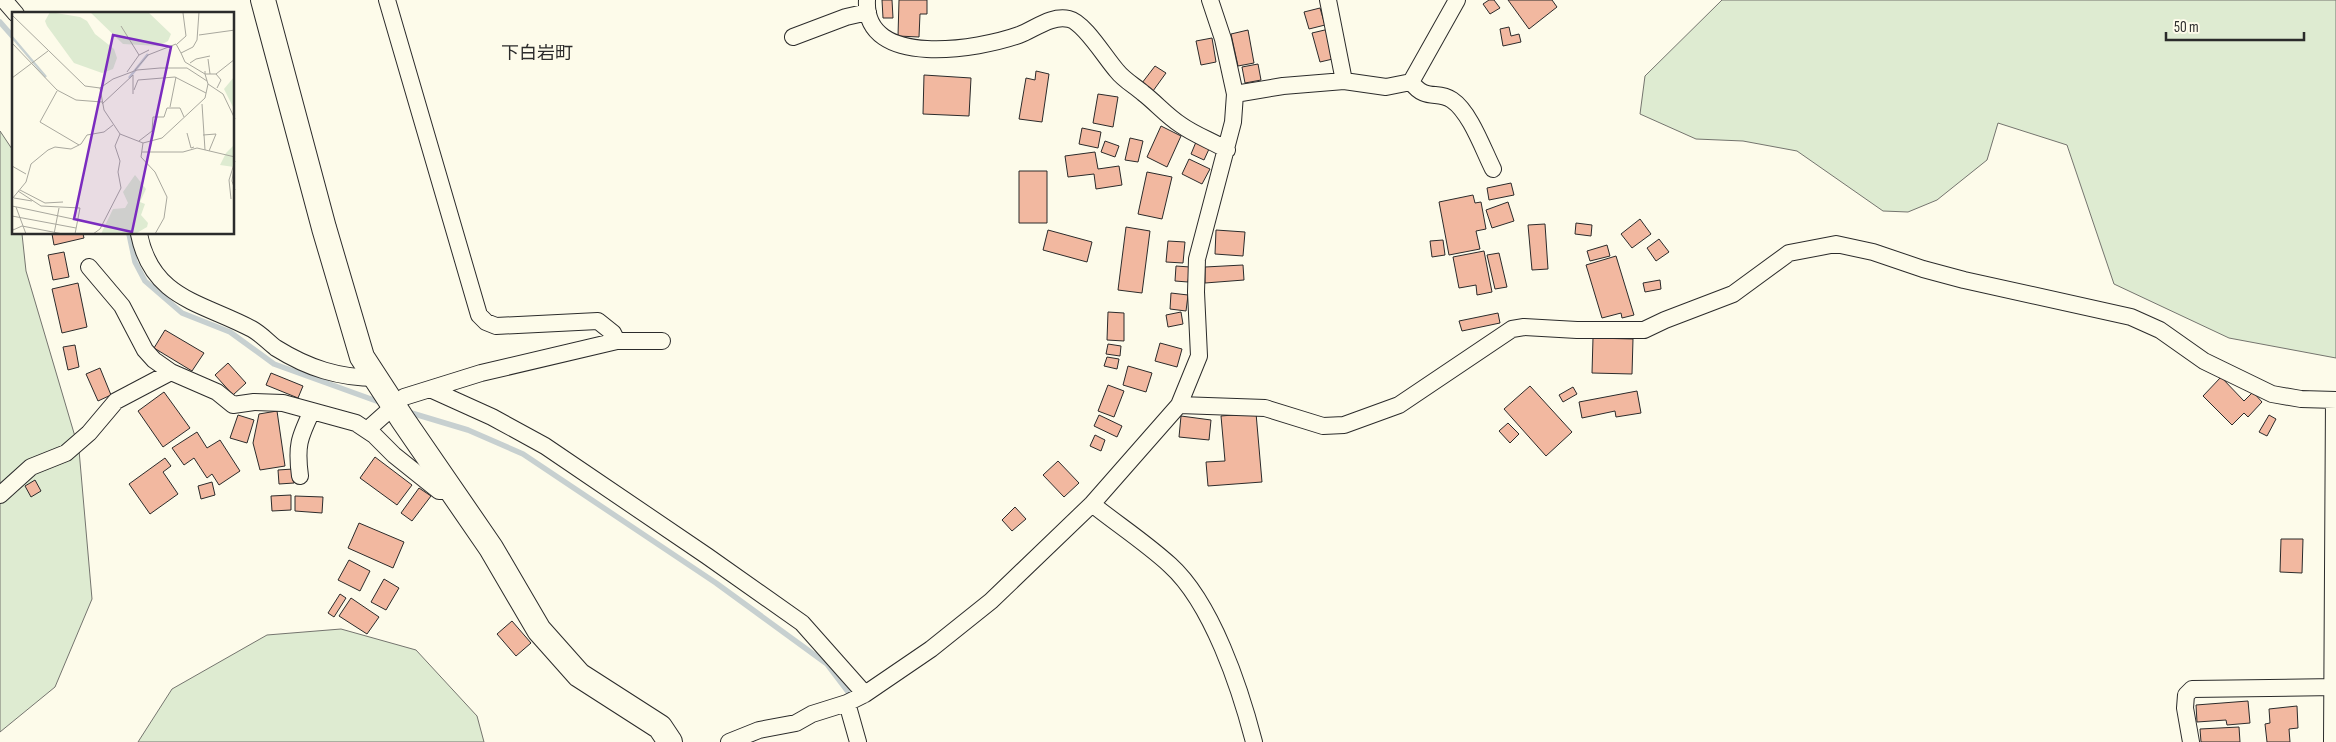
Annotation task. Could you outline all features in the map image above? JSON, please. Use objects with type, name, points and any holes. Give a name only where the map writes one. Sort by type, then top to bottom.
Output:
[{"type":"street","points":[[4,0],[14,12]]},
{"type":"street","points":[[263,0],[362,357],[491,548],[539,630],[579,675],[660,728],[670,742]]},
{"type":"street","points":[[387,0],[448,201],[479,315],[486,322],[496,326],[598,321],[613,333],[617,341]]},
{"type":"street","points":[[728,742],[759,730],[796,723],[812,714],[847,703],[865,694],[931,649],[991,601],[1092,504],[1179,406],[1199,356],[1196,292],[1197,259],[1202,234],[1227,150],[1233,122],[1235,94],[1223,39],[1210,0]]},
{"type":"street","points":[[1328,0],[1344,81]]},
{"type":"street","points":[[1235,94],[1283,86],[1344,81],[1386,87],[1411,82],[1457,0]]},
{"type":"street","points":[[793,38],[868,6],[878,32],[887,40],[901,46],[934,50],[998,40],[1019,35],[1056,19],[1070,19],[1080,26],[1118,73],[1180,125],[1227,150]]},
{"type":"street","points":[[1411,82],[1418,91],[1450,99],[1462,109],[1493,169]]},
{"type":"street","points":[[139,235],[150,267],[174,292],[249,328],[281,350],[317,370],[354,378],[377,378]]},
{"type":"street","points":[[1179,406],[1265,408],[1323,426],[1344,425],[1399,405],[1512,329],[1524,327],[1577,330],[1644,330],[1733,294],[1789,253],[1836,244],[1874,252],[1923,270],[2131,317],[2160,330],[2204,361],[2272,394],[2301,399],[2335,400],[2334,687],[2332,742]]},
{"type":"street","points":[[89,267],[122,306],[145,350],[154,360],[171,372],[217,392],[232,405],[254,402],[283,403],[356,423],[367,430],[394,456],[440,491],[451,491]]},
{"type":"street","points":[[367,430],[404,397],[481,373],[617,341],[662,341]]},
{"type":"street","points":[[0,494],[31,467],[66,453],[90,433],[116,401],[171,372]]},
{"type":"street","points":[[430,389],[492,417],[545,446],[715,562],[802,623],[865,694]]},
{"type":"street","points":[[300,476],[297,451],[301,433],[312,411]]},
{"type":"street","points":[[1092,504],[1171,566],[1194,594],[1222,647],[1254,742]]},
{"type":"street","points":[[2191,742],[2185,708],[2186,695],[2192,689],[2334,687]]},
{"type":"street","points":[[847,703],[858,742]]},
{"type":"green space","points":[[1722,0],[2336,0],[2336,358],[2229,338],[2114,284],[2067,145],[1998,123],[1987,160],[1937,200],[1908,212],[1883,211],[1797,151],[1743,141],[1696,139],[1640,114],[1645,76]]},
{"type":"green space","points":[[0,131],[12,149],[12,235],[22,235],[26,271],[79,450],[92,599],[55,687],[0,732]]},
{"type":"green space","points":[[341,629],[416,650],[477,716],[484,742],[138,742],[172,689],[267,635]]},
{"type":"building","points":[[882,0],[892,0],[893,18],[883,18]]},
{"type":"building","points":[[899,0],[927,0],[927,14],[920,14],[919,37],[898,36]]},
{"type":"building","points":[[1489,0],[1494,0],[1500,8],[1490,14],[1483,4]]},
{"type":"building","points":[[1508,0],[1552,0],[1557,7],[1529,29]]},
{"type":"building","points":[[1320,8],[1325,25],[1309,29],[1304,12]]},
{"type":"building","points":[[1509,27],[1511,36],[1519,34],[1521,42],[1503,46],[1500,29]]},
{"type":"building","points":[[1329,29],[1337,58],[1320,62],[1312,33]]},
{"type":"building","points":[[1248,30],[1254,63],[1238,66],[1231,34]]},
{"type":"building","points":[[1212,38],[1216,62],[1201,65],[1196,41]]},
{"type":"building","points":[[1258,64],[1261,80],[1245,83],[1242,67]]},
{"type":"building","points":[[1155,66],[1166,73],[1153,91],[1142,83]]},
{"type":"building","points":[[1036,71],[1049,74],[1042,122],[1019,119],[1026,78],[1035,80]]},
{"type":"building","points":[[924,75],[971,78],[969,116],[923,114]]},
{"type":"building","points":[[1098,94],[1118,97],[1113,127],[1093,123]]},
{"type":"building","points":[[1161,126],[1181,136],[1167,167],[1147,157]]},
{"type":"building","points":[[1082,128],[1101,132],[1098,148],[1079,144]]},
{"type":"building","points":[[1130,138],[1143,141],[1138,162],[1125,160]]},
{"type":"building","points":[[1105,141],[1119,146],[1115,157],[1101,152]]},
{"type":"building","points":[[1196,142],[1209,149],[1204,160],[1191,154]]},
{"type":"building","points":[[1095,152],[1098,169],[1119,166],[1122,185],[1096,189],[1094,174],[1068,177],[1065,156]]},
{"type":"building","points":[[1189,159],[1210,169],[1202,184],[1182,174]]},
{"type":"building","points":[[1019,171],[1047,171],[1047,223],[1019,223]]},
{"type":"building","points":[[1147,172],[1172,177],[1162,219],[1138,214]]},
{"type":"building","points":[[1511,183],[1514,195],[1489,200],[1487,188]]},
{"type":"building","points":[[1473,195],[1475,203],[1481,202],[1486,229],[1476,231],[1480,249],[1449,255],[1439,202]]},
{"type":"building","points":[[1508,202],[1514,221],[1492,228],[1486,210]]},
{"type":"building","points":[[1640,219],[1651,234],[1632,248],[1621,234]]},
{"type":"building","points":[[1576,223],[1592,225],[1591,236],[1575,234]]},
{"type":"building","points":[[1545,224],[1548,269],[1532,270],[1528,225]]},
{"type":"building","points":[[1126,227],[1150,231],[1142,293],[1118,290]]},
{"type":"building","points":[[1048,230],[1092,242],[1087,262],[1043,250]]},
{"type":"building","points":[[1216,230],[1245,232],[1243,256],[1215,254]]},
{"type":"building","points":[[52,235],[83,235],[84,238],[54,245]]},
{"type":"building","points":[[1659,239],[1669,252],[1656,261],[1647,248]]},
{"type":"building","points":[[1443,240],[1445,255],[1432,257],[1430,241]]},
{"type":"building","points":[[1168,241],[1185,242],[1183,263],[1166,262]]},
{"type":"building","points":[[1607,245],[1610,256],[1590,261],[1587,251]]},
{"type":"building","points":[[1484,251],[1492,292],[1477,295],[1476,285],[1459,288],[1453,257]]},
{"type":"building","points":[[64,252],[69,277],[53,280],[48,255]]},
{"type":"building","points":[[1499,253],[1507,287],[1495,289],[1487,255]]},
{"type":"building","points":[[1616,256],[1634,315],[1622,318],[1621,313],[1602,318],[1586,265]]},
{"type":"building","points":[[1243,265],[1244,280],[1205,283],[1205,267]]},
{"type":"building","points":[[1176,266],[1190,267],[1188,282],[1175,281]]},
{"type":"building","points":[[1660,280],[1661,289],[1645,292],[1643,283]]},
{"type":"building","points":[[78,283],[87,327],[62,333],[52,289]]},
{"type":"building","points":[[1171,293],[1188,295],[1186,311],[1170,309]]},
{"type":"building","points":[[1108,312],[1124,313],[1124,341],[1107,340]]},
{"type":"building","points":[[1181,312],[1183,324],[1168,327],[1166,315]]},
{"type":"building","points":[[1498,313],[1500,323],[1462,331],[1459,321]]},
{"type":"building","points":[[165,330],[204,353],[192,371],[154,348]]},
{"type":"building","points":[[1593,338],[1633,339],[1632,374],[1592,373]]},
{"type":"building","points":[[1160,343],[1182,349],[1177,367],[1155,361]]},
{"type":"building","points":[[1108,344],[1121,346],[1120,356],[1106,354]]},
{"type":"building","points":[[75,345],[79,367],[68,370],[63,347]]},
{"type":"building","points":[[1107,357],[1119,359],[1117,369],[1104,366]]},
{"type":"building","points":[[228,363],[246,383],[233,395],[215,375]]},
{"type":"building","points":[[1128,366],[1152,373],[1146,392],[1123,385]]},
{"type":"building","points":[[100,368],[111,395],[98,401],[86,374]]},
{"type":"building","points":[[271,373],[303,386],[298,398],[266,385]]},
{"type":"building","points":[[2221,377],[2244,401],[2253,392],[2262,402],[2248,417],[2244,413],[2232,425],[2203,396]]},
{"type":"building","points":[[1108,385],[1124,391],[1114,417],[1098,411]]},
{"type":"building","points":[[1530,386],[1572,432],[1546,456],[1504,409]]},
{"type":"building","points":[[1573,387],[1577,394],[1563,402],[1559,395]]},
{"type":"building","points":[[1637,391],[1641,413],[1616,417],[1615,411],[1582,418],[1579,402]]},
{"type":"building","points":[[164,392],[190,428],[163,447],[138,411]]},
{"type":"building","points":[[277,411],[285,466],[260,470],[253,443],[259,414]]},
{"type":"building","points":[[1256,413],[1262,482],[1208,486],[1206,462],[1225,461],[1221,416]]},
{"type":"building","points":[[238,415],[254,420],[247,443],[230,438]]},
{"type":"building","points":[[1099,415],[1122,426],[1117,437],[1094,426]]},
{"type":"building","points":[[2269,415],[2276,419],[2267,436],[2259,432]]},
{"type":"building","points":[[1181,416],[1211,420],[1209,440],[1179,437]]},
{"type":"building","points":[[1508,423],[1519,434],[1510,443],[1499,431]]},
{"type":"building","points":[[197,432],[207,448],[220,440],[240,471],[219,485],[212,474],[207,478],[194,458],[184,465],[172,448]]},
{"type":"building","points":[[1095,435],[1105,440],[1101,451],[1090,446]]},
{"type":"building","points":[[375,457],[412,485],[397,505],[360,478]]},
{"type":"building","points":[[165,458],[171,466],[163,472],[178,494],[150,514],[129,484]]},
{"type":"building","points":[[1058,461],[1079,483],[1064,497],[1043,475]]},
{"type":"building","points":[[293,469],[294,483],[279,484],[278,470]]},
{"type":"building","points":[[35,480],[41,491],[31,497],[25,486]]},
{"type":"building","points":[[212,482],[215,495],[201,499],[198,486]]},
{"type":"building","points":[[419,488],[431,496],[412,521],[401,513]]},
{"type":"building","points":[[291,495],[291,510],[272,511],[271,496]]},
{"type":"building","points":[[295,496],[323,497],[322,513],[295,511]]},
{"type":"building","points":[[1015,507],[1026,519],[1012,531],[1002,520]]},
{"type":"building","points":[[359,523],[404,542],[393,568],[348,548]]},
{"type":"building","points":[[2281,539],[2303,539],[2302,573],[2280,572]]},
{"type":"building","points":[[349,560],[370,571],[360,591],[338,580]]},
{"type":"building","points":[[384,579],[399,588],[386,610],[371,602]]},
{"type":"building","points":[[340,594],[346,598],[334,617],[328,613]]},
{"type":"building","points":[[351,598],[379,617],[367,634],[339,616]]},
{"type":"building","points":[[512,621],[531,643],[516,656],[497,634]]},
{"type":"building","points":[[2248,701],[2250,723],[2227,725],[2226,720],[2197,722],[2196,705]]},
{"type":"building","points":[[2297,706],[2298,728],[2289,729],[2290,742],[2267,742],[2265,724],[2270,723],[2269,709]]},
{"type":"building","points":[[2239,727],[2240,742],[2201,742],[2200,729]]},
{"type":"waterway","points":[[0,22],[12,36]]},
{"type":"waterway","points":[[129,235],[135,262],[145,281],[182,313],[230,332],[274,364],[382,403]]},
{"type":"waterway","points":[[408,412],[468,430],[523,454],[716,583],[827,664],[849,693],[850,700]]},
{"type":"district","name":"下白岩町","points":[[537,53]]}]
